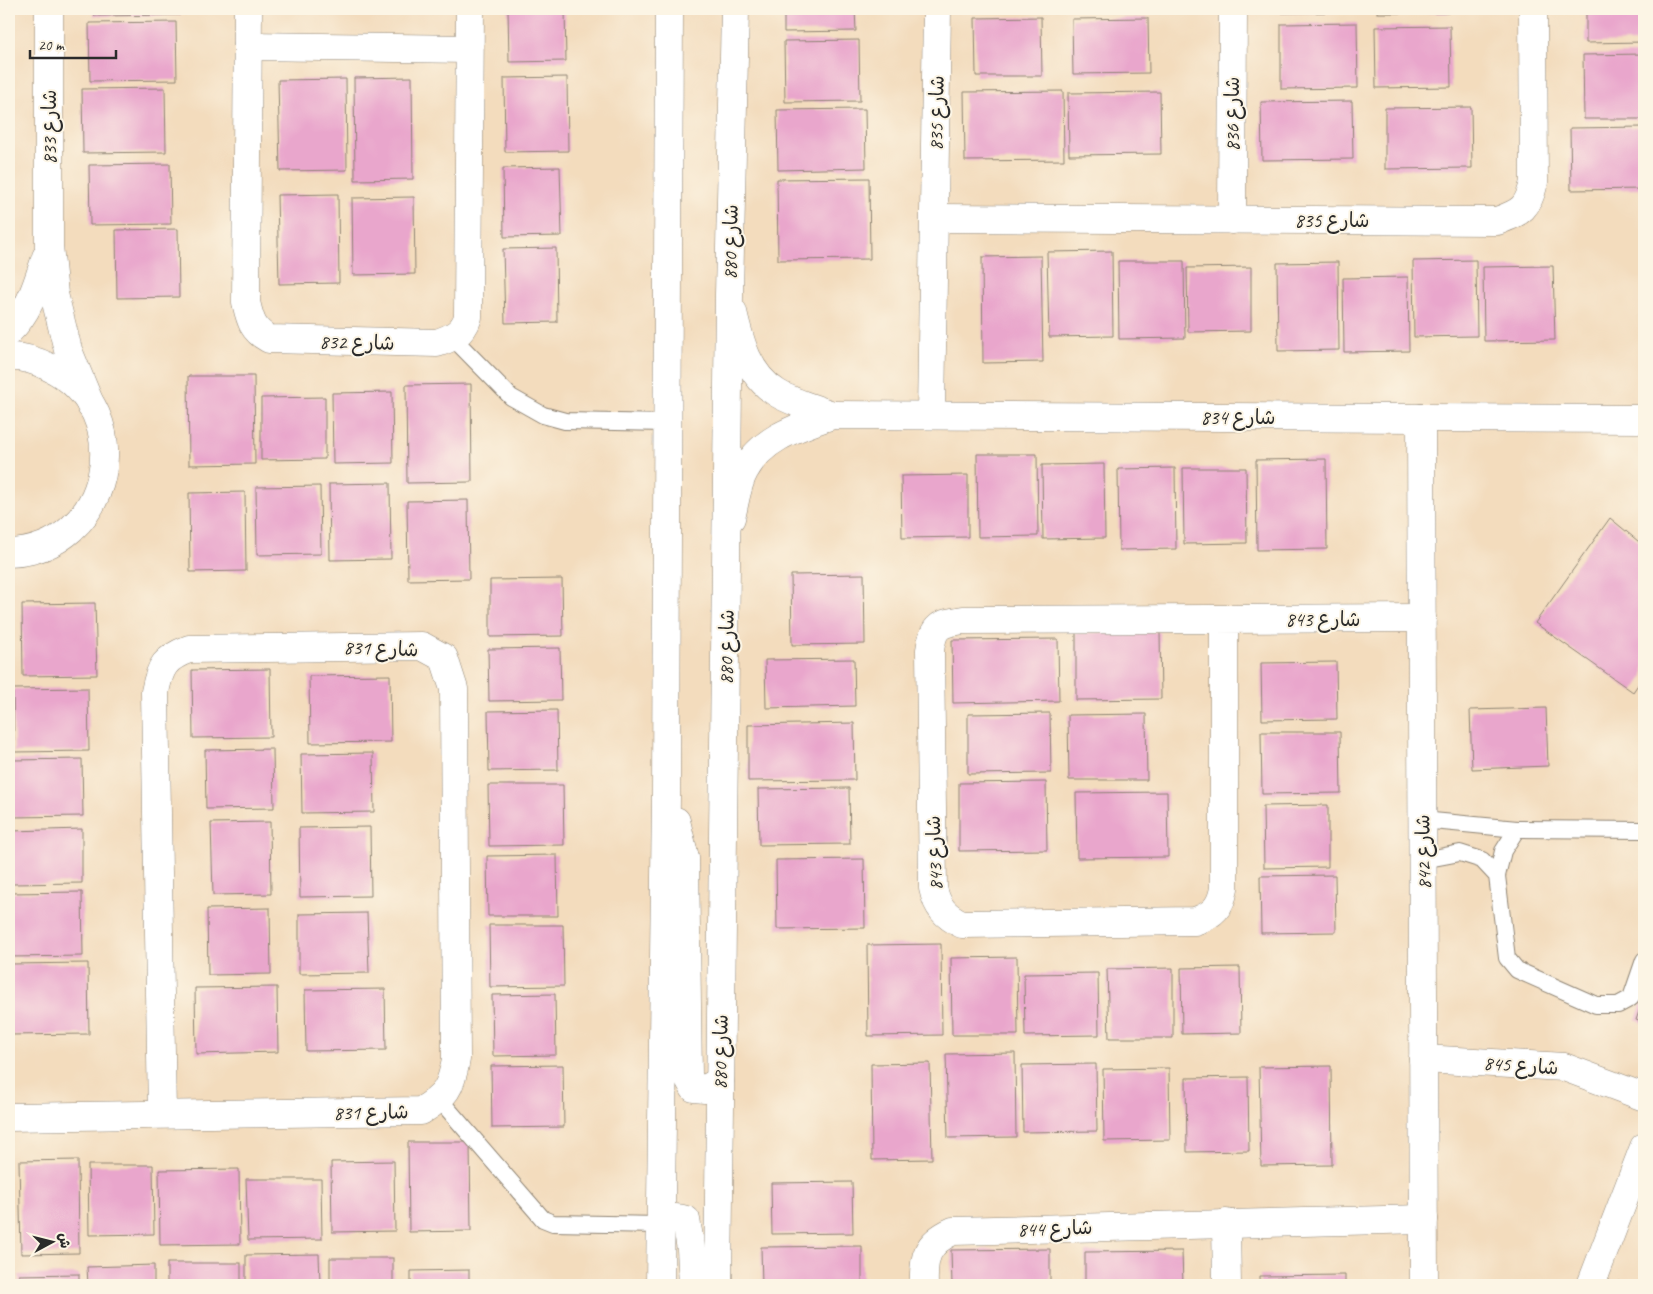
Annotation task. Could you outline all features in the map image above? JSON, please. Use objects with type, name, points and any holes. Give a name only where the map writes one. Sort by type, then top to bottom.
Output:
[{"type":"street","name":"شارع 833","points":[[49,9],[49,246],[54,294],[68,350],[91,406]]},
{"type":"street","name":"شارع 832","points":[[248,9],[246,302],[250,322],[258,334],[269,339],[285,341],[437,343],[453,338]]},
{"type":"street","points":[[453,338],[465,326],[468,317],[470,9]]},
{"type":"street","points":[[660,1285],[666,796],[669,9]]},
{"type":"street","name":"شارع 880","points":[[718,1285],[729,295],[735,9]]},
{"type":"street","name":"شارع 835","points":[[931,415],[937,9]]},
{"type":"street","name":"شارع 836","points":[[1232,220],[1233,9]]},
{"type":"street","name":"شارع 835","points":[[935,218],[1497,221],[1521,211],[1530,201],[1534,182],[1533,9]]},
{"type":"street","points":[[248,46],[469,49]]},
{"type":"street","name":"شارع 833","points":[[9,331],[18,322],[34,296],[49,246]]},
{"type":"street","name":"شارع 834","points":[[729,295],[741,348],[757,376],[777,393],[832,415]]},
{"type":"street","points":[[9,356],[38,362],[59,372],[78,387],[91,406],[101,428],[104,451],[103,474],[96,496],[84,516],[67,533],[48,546],[14,559]]},
{"type":"street","name":"شارع 834","points":[[727,531],[744,470],[762,449],[781,434],[832,415],[1644,419]]},
{"type":"street","name":"شارع 842","points":[[1421,418],[1424,1285]]},
{"type":"street","name":"شارع 843","points":[[1224,619],[1224,888],[1222,900],[1215,911],[1195,921],[962,924],[950,919],[942,912],[936,901],[933,888],[930,650],[933,635],[938,627],[946,623],[963,620],[1422,618]]},
{"type":"street","name":"شارع 831","points":[[9,1117],[421,1112],[440,1100],[452,1082],[456,1060],[454,690],[444,658],[422,646],[189,649],[176,654],[164,663],[154,692],[162,1114]]},
{"type":"street","points":[[666,796],[680,832],[684,858],[688,1077],[694,1088],[700,1089],[705,1089],[720,1081]]},
{"type":"street","name":"شارع 845","points":[[1424,1059],[1564,1067],[1644,1097]]},
{"type":"street","points":[[1591,1285],[1644,1147]]},
{"type":"street","points":[[660,1225],[669,1218],[677,1217],[686,1220],[691,1249],[692,1285]]},
{"type":"street","name":"شارع 844","points":[[924,1285],[923,1264],[927,1250],[944,1235],[953,1231],[1424,1219]]},
{"type":"street","points":[[1226,1223],[1227,1285]]},
{"type":"lane","points":[[453,338],[511,397],[544,415],[565,421],[666,423]]},
{"type":"lane","points":[[1422,820],[1517,828],[1644,830]]},
{"type":"lane","points":[[1517,828],[1503,851],[1497,876],[1507,958],[1517,970],[1596,1005],[1618,1005],[1631,998],[1644,960]]},
{"type":"lane","points":[[1423,860],[1460,853],[1482,860],[1497,876]]},
{"type":"lane","points":[[440,1100],[543,1219],[553,1223],[660,1225]]},
{"type":"building","points":[[94,9],[180,9],[180,15],[94,16]]},
{"type":"building","points":[[508,9],[565,9],[566,61],[509,62]]},
{"type":"building","points":[[784,9],[855,9],[856,31],[784,32]]},
{"type":"building","points":[[1282,9],[1360,9],[1360,12],[1282,13]]},
{"type":"building","points":[[1377,9],[1448,9],[1448,13],[1377,13]]},
{"type":"building","points":[[1586,9],[1644,9],[1644,42],[1586,43]]},
{"type":"building","points":[[1041,17],[1042,76],[976,76],[975,18]]},
{"type":"building","points":[[1148,18],[1149,73],[1073,74],[1072,19]]},
{"type":"building","points":[[176,22],[177,80],[90,81],[89,23]]},
{"type":"building","points":[[1357,23],[1358,88],[1281,89],[1281,24]]},
{"type":"building","points":[[1450,26],[1451,87],[1376,88],[1375,27]]},
{"type":"building","points":[[859,40],[860,101],[785,102],[784,41]]},
{"type":"building","points":[[1644,54],[1644,119],[1584,119],[1583,55]]},
{"type":"building","points":[[412,77],[413,179],[355,180],[354,78]]},
{"type":"building","points":[[567,77],[568,151],[505,152],[504,78]]},
{"type":"building","points":[[346,79],[347,170],[280,171],[278,80]]},
{"type":"building","points":[[165,88],[166,152],[83,153],[82,89]]},
{"type":"building","points":[[1063,91],[1064,160],[965,161],[964,92]]},
{"type":"building","points":[[1160,92],[1161,154],[1069,155],[1068,93]]},
{"type":"building","points":[[1352,101],[1353,159],[1262,160],[1261,102]]},
{"type":"building","points":[[1471,107],[1472,168],[1385,169],[1385,108]]},
{"type":"building","points":[[865,109],[866,168],[778,170],[777,110]]},
{"type":"building","points":[[1644,127],[1644,189],[1571,190],[1570,128]]},
{"type":"building","points":[[170,164],[171,224],[90,225],[89,165]]},
{"type":"building","points":[[560,167],[562,236],[504,237],[503,168]]},
{"type":"building","points":[[869,178],[870,259],[778,260],[777,179]]},
{"type":"building","points":[[338,194],[339,283],[279,284],[277,195]]},
{"type":"building","points":[[414,197],[415,274],[353,275],[352,198]]},
{"type":"building","points":[[178,229],[179,297],[117,298],[116,230]]},
{"type":"building","points":[[556,248],[557,322],[505,323],[503,249]]},
{"type":"building","points":[[1112,251],[1113,336],[1049,337],[1047,252]]},
{"type":"building","points":[[1041,256],[1043,362],[983,363],[982,257]]},
{"type":"building","points":[[1476,260],[1477,336],[1414,337],[1413,261]]},
{"type":"building","points":[[1118,261],[1184,261],[1185,338],[1119,339]]},
{"type":"building","points":[[1338,262],[1339,350],[1278,351],[1277,263]]},
{"type":"building","points":[[1553,266],[1555,340],[1484,341],[1483,267]]},
{"type":"building","points":[[1251,267],[1251,331],[1188,332],[1187,268]]},
{"type":"building","points":[[1408,277],[1409,351],[1344,352],[1343,278]]},
{"type":"building","points":[[188,376],[254,376],[255,464],[189,465]]},
{"type":"building","points":[[471,384],[472,482],[407,483],[406,385]]},
{"type":"building","points":[[392,392],[393,463],[333,464],[332,393]]},
{"type":"building","points":[[325,397],[325,459],[261,460],[261,398]]},
{"type":"building","points":[[977,454],[1037,454],[1038,536],[978,537]]},
{"type":"building","points":[[1326,459],[1327,549],[1257,550],[1256,460]]},
{"type":"building","points":[[1104,464],[1105,538],[1043,539],[1042,465]]},
{"type":"building","points":[[1175,468],[1176,549],[1119,550],[1118,469]]},
{"type":"building","points":[[1183,468],[1246,468],[1247,543],[1184,544]]},
{"type":"building","points":[[968,475],[968,537],[902,538],[901,476]]},
{"type":"building","points":[[390,483],[391,559],[330,560],[329,484]]},
{"type":"building","points":[[320,486],[321,554],[257,555],[256,487]]},
{"type":"building","points":[[245,492],[246,571],[190,572],[189,493]]},
{"type":"building","points":[[468,500],[469,579],[408,580],[407,501]]},
{"type":"building","points":[[1610,518],[1644,546],[1644,676],[1633,692],[1535,623]]},
{"type":"building","points":[[864,574],[865,644],[792,645],[791,575]]},
{"type":"building","points":[[562,579],[563,636],[490,637],[490,580]]},
{"type":"building","points":[[95,603],[97,675],[23,676],[22,604]]},
{"type":"building","points":[[1160,632],[1161,699],[1076,700],[1076,633]]},
{"type":"building","points":[[1058,639],[1059,701],[953,703],[952,640]]},
{"type":"building","points":[[560,648],[561,700],[489,701],[488,649]]},
{"type":"building","points":[[854,659],[855,706],[766,708],[765,660]]},
{"type":"building","points":[[1336,662],[1337,719],[1262,720],[1261,663]]},
{"type":"building","points":[[270,669],[271,737],[193,738],[192,670]]},
{"type":"building","points":[[390,675],[391,742],[310,743],[309,676]]},
{"type":"building","points":[[88,688],[89,751],[14,752],[13,689]]},
{"type":"building","points":[[1546,708],[1548,766],[1472,769],[1470,710]]},
{"type":"building","points":[[557,710],[558,770],[489,771],[488,711]]},
{"type":"building","points":[[1050,713],[1051,773],[968,774],[968,714]]},
{"type":"building","points":[[1146,714],[1147,780],[1069,780],[1068,715]]},
{"type":"building","points":[[854,723],[855,780],[748,781],[748,725]]},
{"type":"building","points":[[1261,732],[1340,732],[1341,793],[1262,794]]},
{"type":"building","points":[[273,749],[274,808],[206,809],[205,750]]},
{"type":"building","points":[[373,753],[374,812],[302,813],[301,754]]},
{"type":"building","points":[[82,759],[83,816],[13,817],[12,760]]},
{"type":"building","points":[[1046,782],[1047,850],[959,851],[959,783]]},
{"type":"building","points":[[488,785],[563,785],[564,845],[489,846]]},
{"type":"building","points":[[849,788],[850,844],[759,845],[758,789]]},
{"type":"building","points":[[1167,792],[1168,857],[1077,858],[1076,793]]},
{"type":"building","points":[[1328,805],[1328,867],[1264,868],[1263,806]]},
{"type":"building","points":[[270,822],[271,894],[213,895],[211,823]]},
{"type":"building","points":[[370,827],[371,896],[300,897],[299,828]]},
{"type":"building","points":[[82,829],[82,883],[12,884],[11,831]]},
{"type":"building","points":[[557,855],[558,916],[488,916],[487,856]]},
{"type":"building","points":[[864,859],[865,928],[777,929],[776,860]]},
{"type":"building","points":[[1335,875],[1336,932],[1261,933],[1260,876]]},
{"type":"building","points":[[82,892],[83,956],[9,957],[9,893]]},
{"type":"building","points":[[270,908],[271,974],[208,975],[207,909]]},
{"type":"building","points":[[367,913],[369,973],[299,974],[299,914]]},
{"type":"building","points":[[489,925],[563,925],[564,986],[490,987]]},
{"type":"building","points":[[941,944],[942,1035],[868,1036],[867,945]]},
{"type":"building","points":[[1017,957],[1018,1035],[952,1035],[951,958]]},
{"type":"building","points":[[88,963],[89,1034],[9,1035],[9,964]]},
{"type":"building","points":[[1240,967],[1241,1033],[1182,1034],[1181,968]]},
{"type":"building","points":[[1173,968],[1173,1038],[1109,1038],[1107,969]]},
{"type":"building","points":[[1098,973],[1099,1035],[1025,1036],[1024,974]]},
{"type":"building","points":[[277,987],[278,1052],[196,1054],[195,988]]},
{"type":"building","points":[[385,989],[386,1050],[306,1051],[305,990]]},
{"type":"building","points":[[555,994],[556,1055],[493,1056],[492,995]]},
{"type":"building","points":[[1644,997],[1644,1023],[1636,1020]]},
{"type":"building","points":[[1015,1053],[1016,1137],[948,1138],[946,1054]]},
{"type":"building","points":[[930,1063],[932,1159],[872,1160],[871,1064]]},
{"type":"building","points":[[1096,1064],[1097,1131],[1023,1132],[1022,1065]]},
{"type":"building","points":[[563,1065],[564,1127],[492,1128],[491,1066]]},
{"type":"building","points":[[1331,1066],[1332,1165],[1261,1166],[1259,1067]]},
{"type":"building","points":[[1169,1068],[1170,1140],[1104,1141],[1103,1069]]},
{"type":"building","points":[[1248,1077],[1249,1151],[1187,1152],[1186,1078]]},
{"type":"building","points":[[408,1142],[470,1142],[471,1231],[409,1232]]},
{"type":"building","points":[[78,1160],[79,1253],[21,1254],[19,1161]]},
{"type":"building","points":[[394,1161],[395,1231],[332,1232],[331,1162]]},
{"type":"building","points":[[88,1165],[153,1165],[154,1234],[89,1235]]},
{"type":"building","points":[[239,1169],[240,1244],[160,1245],[159,1170]]},
{"type":"building","points":[[246,1179],[321,1179],[322,1239],[248,1240]]},
{"type":"building","points":[[852,1182],[853,1233],[772,1234],[771,1183]]},
{"type":"building","points":[[862,1246],[862,1285],[762,1285],[761,1247]]},
{"type":"building","points":[[1050,1249],[1050,1285],[952,1285],[951,1250]]},
{"type":"building","points":[[1182,1251],[1183,1285],[1085,1285],[1085,1252]]},
{"type":"building","points":[[319,1254],[320,1285],[246,1285],[246,1255]]},
{"type":"building","points":[[330,1258],[393,1258],[393,1285],[330,1285]]},
{"type":"building","points":[[167,1263],[241,1263],[241,1285],[167,1285]]},
{"type":"building","points":[[154,1265],[154,1285],[88,1285],[87,1267]]},
{"type":"building","points":[[469,1270],[469,1285],[411,1285],[411,1271]]},
{"type":"building","points":[[79,1274],[79,1285],[19,1285],[19,1275]]},
{"type":"building","points":[[1345,1275],[1345,1285],[1260,1285],[1260,1276]]},
{"type":"building","points":[[1618,1281],[1631,1285],[1617,1285]]}]
